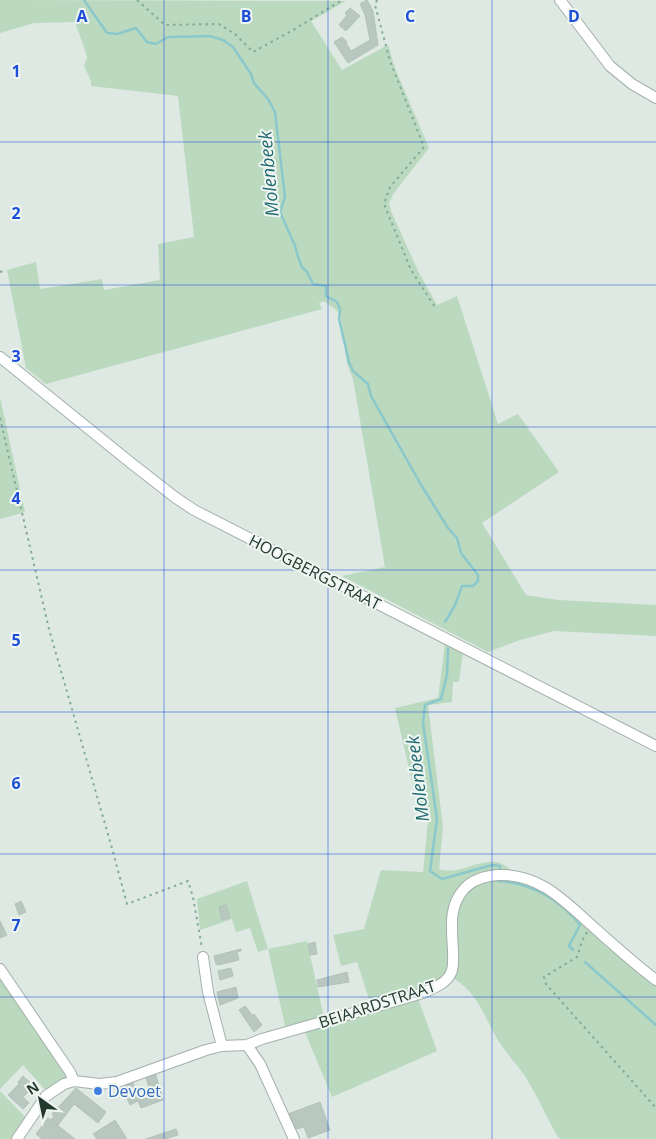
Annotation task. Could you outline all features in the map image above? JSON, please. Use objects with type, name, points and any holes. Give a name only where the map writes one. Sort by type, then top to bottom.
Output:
[{"type":"street","points":[[560,0],[610,66],[632,84],[656,98]]},
{"type":"street","name":"HOOGBERGSTRAAT","points":[[0,357],[161,486],[194,510],[656,746]]},
{"type":"street","name":"BEIAARDSTRAAT","points":[[74,1080],[99,1084],[117,1082],[182,1058],[222,1046],[247,1046],[262,1039],[423,993],[444,982],[451,973],[453,958],[451,918],[454,905],[460,894],[470,883],[484,877],[512,876],[540,884],[555,892],[628,958],[656,980]]},
{"type":"street","points":[[203,957],[208,992],[222,1046]]},
{"type":"street","points":[[0,969],[74,1080],[46,1096],[18,1139]]},
{"type":"street","points":[[247,1046],[260,1064],[294,1139]]},
{"type":"path","points":[[137,0],[165,26],[219,24],[235,34],[252,52],[296,29],[342,0]]},
{"type":"path","points":[[377,0],[375,5],[390,61],[424,147],[390,188],[384,204],[410,270],[435,307]]},
{"type":"path","points":[[0,272],[4,271]]},
{"type":"path","points":[[0,418],[49,630],[127,904],[188,881],[193,897],[203,957]]},
{"type":"path","points":[[591,925],[582,941],[577,957],[544,977],[546,984],[656,1108]]},
{"type":"green space","points":[[0,0],[346,1],[311,21],[342,70],[388,45],[395,68],[429,148],[394,193],[389,203],[419,273],[437,305],[457,296],[498,424],[518,414],[559,472],[482,523],[526,595],[558,600],[656,605],[656,636],[554,631],[520,640],[488,652],[342,576],[385,567],[353,379],[347,364],[340,313],[324,301],[319,303],[322,309],[46,384],[26,368],[7,270],[36,262],[40,289],[102,279],[104,290],[160,280],[158,244],[194,237],[178,96],[91,86],[91,81],[84,66],[87,55],[75,22],[34,23],[0,33]]},
{"type":"green space","points":[[0,397],[25,512],[0,519]]},
{"type":"green space","points":[[445,643],[463,653],[459,682],[453,682],[452,702],[428,705],[443,827],[439,869],[446,871],[490,862],[499,863],[511,870],[510,873],[462,887],[448,970],[438,983],[371,1005],[357,962],[341,966],[333,935],[364,929],[381,870],[423,872],[429,810],[419,811],[395,708],[438,698]]},
{"type":"green space","points":[[491,879],[522,881],[551,894],[656,983],[656,1139],[561,1139],[558,1137],[525,1076],[499,1042],[475,999],[462,984],[453,978],[454,930],[460,900],[474,885]]},
{"type":"green space","points":[[247,881],[268,949],[258,952],[250,928],[236,932],[232,919],[200,930],[197,899]]},
{"type":"green space","points":[[307,941],[324,1018],[285,1026],[268,949]]},
{"type":"green space","points":[[0,971],[69,1075],[47,1092],[23,1065],[0,1089]]},
{"type":"green space","points":[[418,998],[437,1051],[332,1097],[304,1030]]},
{"type":"green space","points":[[0,1091],[27,1119],[14,1139],[0,1139]]},
{"type":"building","points":[[367,0],[373,11],[378,45],[348,63],[334,42],[342,37],[347,42],[351,51],[370,40],[365,15],[360,4]]},
{"type":"building","points":[[350,8],[360,16],[346,31],[339,25]]},
{"type":"building","points":[[21,901],[26,912],[19,915],[15,904]]},
{"type":"building","points":[[226,905],[230,918],[222,920],[219,907]]},
{"type":"building","points":[[0,921],[7,935],[0,938]]},
{"type":"building","points":[[315,942],[317,954],[310,955],[308,944]]},
{"type":"building","points":[[241,949],[241,951],[237,952],[239,960],[216,964],[214,956]]},
{"type":"building","points":[[231,968],[233,976],[220,980],[218,971]]},
{"type":"building","points":[[347,972],[349,982],[318,987],[317,980]]},
{"type":"building","points":[[236,987],[238,998],[220,1005],[217,992]]},
{"type":"building","points":[[245,1006],[262,1025],[254,1032],[239,1010]]},
{"type":"building","points":[[155,1072],[163,1100],[141,1108],[138,1101],[130,1105],[121,1086],[132,1081],[141,1100],[152,1096],[145,1075]]},
{"type":"building","points":[[23,1076],[34,1086],[23,1097],[29,1103],[23,1109],[8,1095],[19,1084],[18,1082]]},
{"type":"building","points":[[76,1088],[106,1112],[98,1123],[74,1104],[58,1125],[51,1120],[54,1116],[52,1114]]},
{"type":"building","points":[[320,1102],[330,1130],[308,1138],[304,1127],[296,1129],[288,1114]]},
{"type":"building","points":[[48,1118],[75,1139],[42,1139],[36,1134]]},
{"type":"building","points":[[115,1120],[127,1139],[97,1139],[93,1134]]},
{"type":"building","points":[[176,1129],[178,1135],[165,1139],[146,1139]]},
{"type":"waterway","name":"Molenbeek","points":[[84,0],[107,33],[117,34],[136,28],[147,42],[156,44],[168,37],[210,36],[223,40],[233,47],[251,74],[254,83],[268,99],[275,112],[285,197],[280,212],[302,267],[313,284],[326,286],[326,296],[337,302],[340,309],[339,319],[349,362],[353,371],[368,384],[371,396],[420,483],[448,528],[457,538],[461,553],[478,575],[478,581],[473,586],[462,586],[455,605],[445,622]]},
{"type":"waterway","name":"Molenbeek","points":[[448,649],[447,675],[441,699],[425,705],[423,723],[437,819],[430,871],[442,879],[492,865],[500,866],[500,870]]},
{"type":"waterway","name":"Molenbeek","points":[[498,881],[510,882],[533,889],[563,907],[580,925],[569,946],[573,950]]},
{"type":"waterway","name":"Molenbeek","points":[[585,962],[656,1025]]},
{"type":"place","name":"Devoet","points":[[98,1091]]}]
